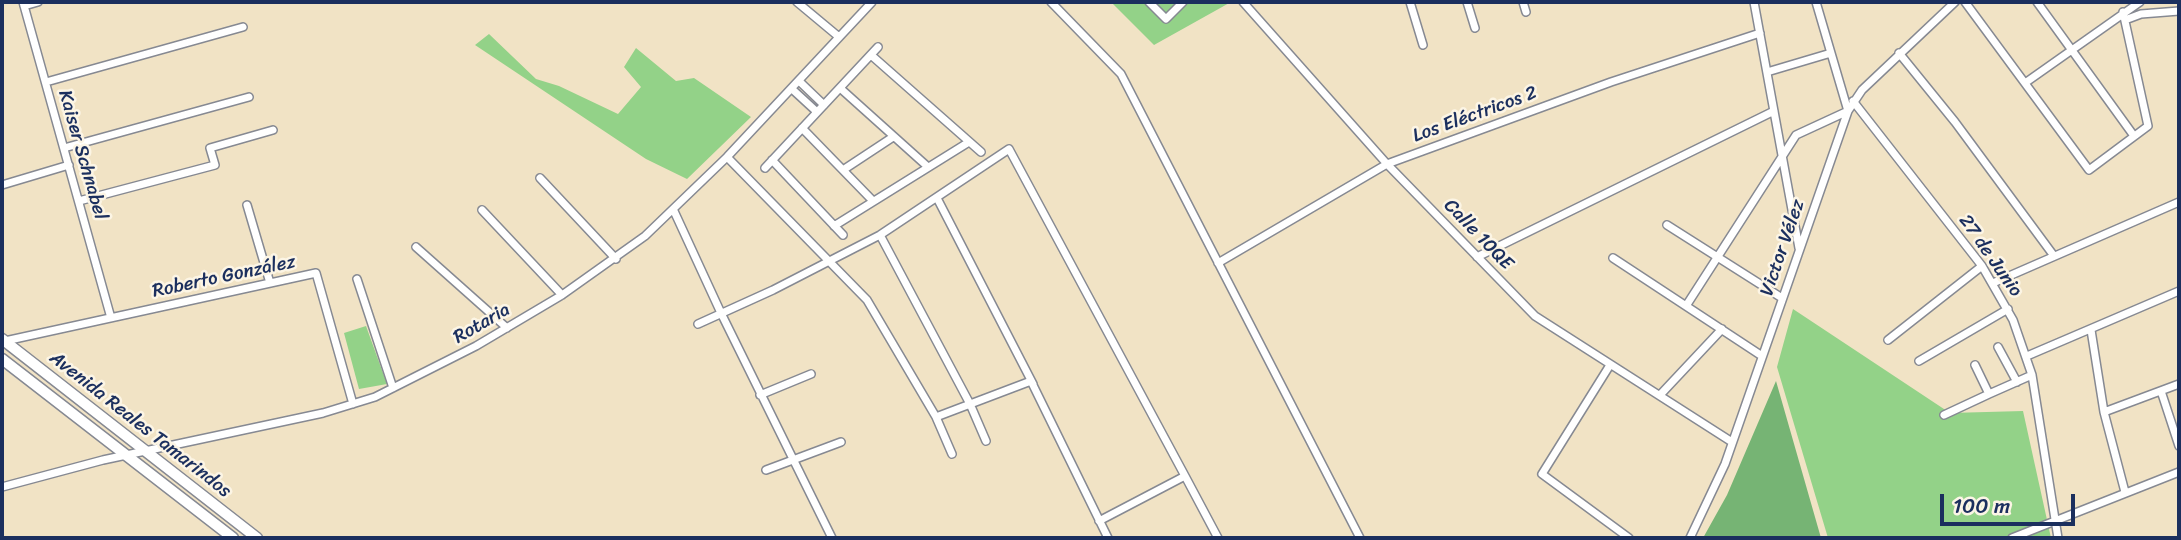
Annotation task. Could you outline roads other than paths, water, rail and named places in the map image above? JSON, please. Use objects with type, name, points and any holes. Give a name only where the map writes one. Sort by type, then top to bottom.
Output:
[{"type":"main road","name":"Avenida Reales Tamarindos","points":[[4,340],[257,538]]},
{"type":"main road","name":"Avenida Reales Tamarindos","points":[[2,359],[233,538]]},
{"type":"street","points":[[23,4],[38,2]]},
{"type":"street","points":[[797,2],[839,37]]},
{"type":"street","name":"Rotaria","points":[[2,487],[124,455],[283,424],[353,404],[393,388],[507,328],[616,259],[674,211],[872,2]]},
{"type":"street","points":[[1051,2],[1121,74],[1360,538]]},
{"type":"street","points":[[1149,2],[1166,19],[1183,2]]},
{"type":"street","name":"Calle 10QE","points":[[1243,2],[1387,164],[1535,316],[1732,442]]},
{"type":"street","points":[[1410,2],[1423,45]]},
{"type":"street","points":[[1467,2],[1475,28]]},
{"type":"street","points":[[1523,2],[1526,12]]},
{"type":"street","points":[[1754,2],[1799,249]]},
{"type":"street","points":[[1686,306],[1796,135],[1847,111],[1815,2]]},
{"type":"street","name":"Victor Vélez","points":[[1690,538],[1732,442],[1847,111],[1853,101],[1899,53],[1955,2]]},
{"type":"street","points":[[1965,2],[2089,170],[2148,126],[2123,12]]},
{"type":"street","points":[[2037,2],[2134,136]]},
{"type":"street","points":[[2025,83],[2140,2]]},
{"type":"street","name":"Kaiser Schnabel","points":[[23,4],[111,318]]},
{"type":"street","points":[[2125,20],[2141,14],[2179,11]]},
{"type":"street","points":[[46,82],[243,27]]},
{"type":"street","name":"Los Eléctricos 2","points":[[1218,263],[1387,164],[1611,82],[1760,33]]},
{"type":"street","points":[[765,168],[878,47]]},
{"type":"street","points":[[1767,72],[1831,53]]},
{"type":"street","points":[[1899,53],[1955,122],[2054,256]]},
{"type":"street","points":[[871,55],[981,152]]},
{"type":"street","points":[[799,81],[824,104]]},
{"type":"street","points":[[840,88],[928,167]]},
{"type":"street","points":[[792,89],[817,112]]},
{"type":"street","points":[[64,148],[248,97]]},
{"type":"street","name":"27 de Junio","points":[[1853,101],[1982,266],[2008,309],[2032,375],[2059,538]]},
{"type":"street","points":[[1477,257],[1527,230],[1774,111]]},
{"type":"street","points":[[802,128],[873,201]]},
{"type":"street","points":[[79,201],[215,165],[210,148],[273,130]]},
{"type":"street","points":[[843,170],[893,136]]},
{"type":"street","points":[[834,226],[969,142]]},
{"type":"street","points":[[698,324],[880,235],[1009,149],[1218,538]]},
{"type":"street","points":[[727,158],[872,306],[936,416],[952,454]]},
{"type":"street","points":[[772,160],[843,235]]},
{"type":"street","points":[[2,185],[69,165]]},
{"type":"street","points":[[540,178],[616,259]]},
{"type":"street","points":[[937,198],[1108,538]]},
{"type":"street","points":[[1993,283],[2179,202]]},
{"type":"street","points":[[247,205],[270,283]]},
{"type":"street","points":[[482,210],[562,295]]},
{"type":"street","points":[[674,211],[760,396],[832,538]]},
{"type":"street","points":[[1667,225],[1782,298]]},
{"type":"street","points":[[880,235],[970,404],[986,441]]},
{"type":"street","points":[[416,247],[507,328]]},
{"type":"street","points":[[1613,258],[1762,356]]},
{"type":"street","points":[[1888,340],[1982,266]]},
{"type":"street","name":"Roberto González","points":[[4,340],[316,273],[353,404]]},
{"type":"street","points":[[357,279],[393,388]]},
{"type":"street","points":[[2027,356],[2179,291]]},
{"type":"street","points":[[1919,361],[2008,309]]},
{"type":"street","points":[[1660,395],[1722,329]]},
{"type":"street","points":[[2091,330],[2104,412],[2124,492]]},
{"type":"street","points":[[1998,346],[2017,382]]},
{"type":"street","points":[[1610,365],[1542,474],[1629,538]]},
{"type":"street","points":[[1975,365],[1989,394]]},
{"type":"street","points":[[760,396],[811,374]]},
{"type":"street","points":[[1944,415],[2032,375]]},
{"type":"street","points":[[936,416],[1031,381]]},
{"type":"street","points":[[2104,412],[2179,384]]},
{"type":"street","points":[[2161,391],[2179,446]]},
{"type":"street","points":[[766,470],[841,442]]},
{"type":"street","points":[[2012,538],[2179,471]]},
{"type":"street","points":[[1099,521],[1185,476]]}]
